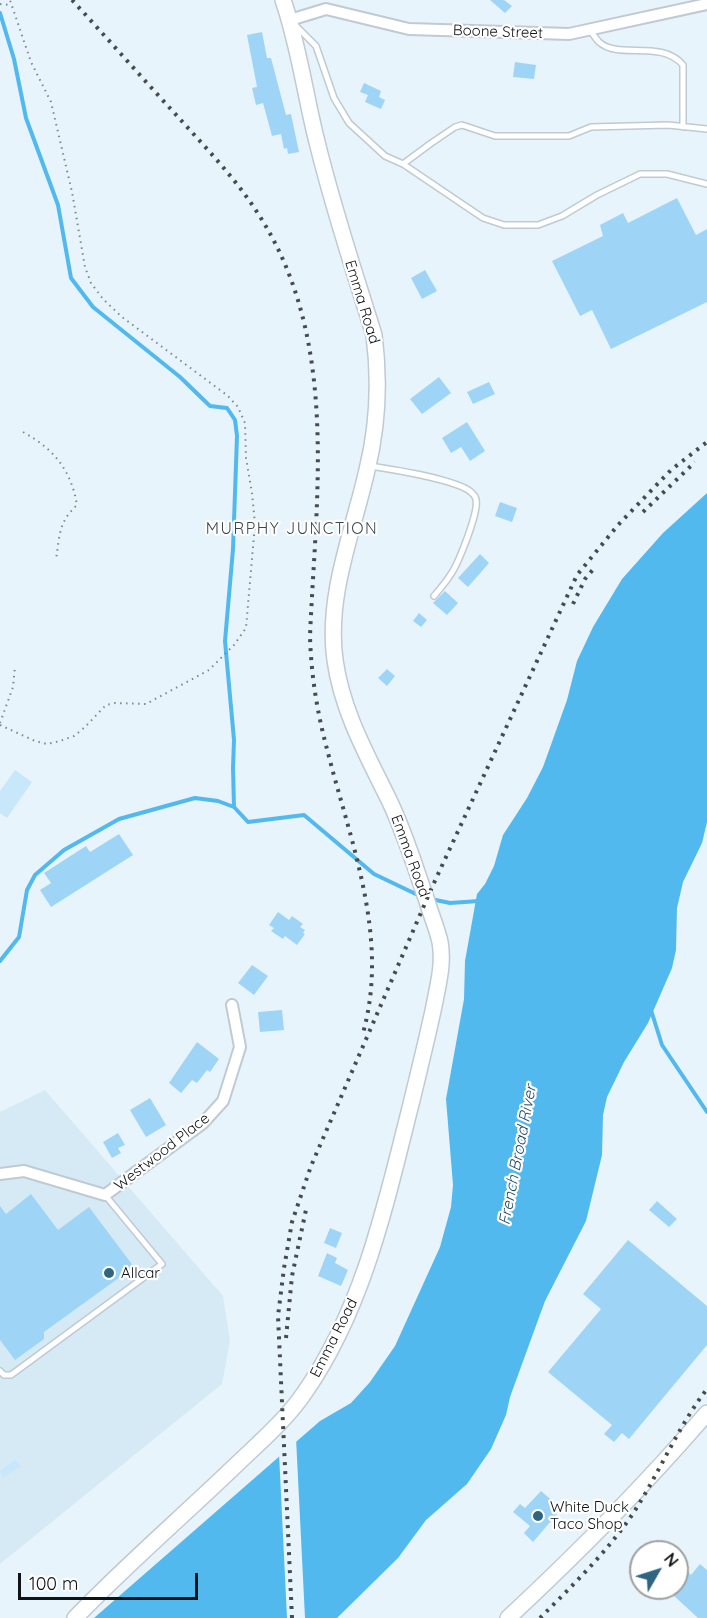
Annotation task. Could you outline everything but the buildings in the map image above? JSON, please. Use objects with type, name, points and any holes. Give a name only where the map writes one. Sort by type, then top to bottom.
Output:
[{"type":"street","name":"Emma Road","points":[[75,1618],[273,1430],[303,1395],[327,1358],[364,1276],[384,1210],[439,982],[442,954],[439,936],[403,830],[346,706],[335,658],[334,616],[337,597],[343,563],[368,466],[379,383],[374,335],[332,201],[306,98],[290,20],[283,0]]},
{"type":"street","name":"Boone Street","points":[[290,20],[326,9],[409,28],[569,33],[707,4]]},
{"type":"street","name":"Westwood Place","points":[[105,1196],[203,1123],[223,1101],[240,1047],[232,1005]]},
{"type":"street","points":[[0,1174],[24,1171],[105,1196]]},
{"type":"street","points":[[508,1618],[656,1472],[707,1413]]},
{"type":"lane","points":[[290,20],[316,46],[334,98],[349,123],[385,156],[403,164],[483,218],[504,225],[538,225],[640,174],[667,174],[707,184]]},
{"type":"lane","points":[[589,29],[600,43],[612,48],[664,53],[677,58],[683,65],[683,127]]},
{"type":"lane","points":[[403,164],[462,125],[495,136],[569,136],[591,127],[707,129]]},
{"type":"lane","points":[[368,466],[403,471],[464,487],[477,501],[475,513],[456,565],[434,596]]},
{"type":"lane","points":[[0,1371],[7,1376],[11,1375],[162,1264],[105,1196]]},
{"type":"path","points":[[9,0],[31,62],[51,102],[72,192],[85,267],[91,283],[103,299],[122,317],[228,396],[238,407],[245,423],[246,458],[255,524],[246,628],[234,645],[209,670],[146,704],[106,705],[86,727],[74,736],[46,744],[0,724],[13,687],[15,666]]},
{"type":"path","points":[[0,4],[12,5]]},
{"type":"path","points":[[23,432],[52,452],[74,488],[77,505],[66,516],[60,529],[56,559]]},
{"type":"shaded area","points":[[15,770],[32,782],[7,818],[0,813],[0,791]]},
{"type":"shaded area","points":[[45,1090],[223,1296],[230,1341],[222,1384],[0,1564],[0,1112]]},
{"type":"shaded area","points":[[15,1460],[21,1466],[3,1478],[0,1471]]},
{"type":"water","name":"French Broad River","points":[[707,493],[707,822],[702,843],[683,882],[677,908],[676,950],[672,968],[648,1023],[624,1062],[607,1097],[603,1115],[602,1155],[586,1221],[545,1301],[510,1397],[506,1415],[491,1449],[467,1484],[426,1520],[398,1558],[337,1618],[94,1618],[320,1421],[351,1403],[370,1382],[395,1346],[440,1247],[451,1207],[453,1185],[446,1099],[464,999],[465,961],[477,894],[494,866],[503,835],[527,798],[543,767],[567,700],[577,661],[593,627],[622,579],[663,533]]},
{"type":"pier","points":[[296,1438],[305,1618],[287,1618],[279,1453]]},
{"type":"waterway","points":[[0,13],[14,59],[26,118],[58,205],[71,278],[93,307],[180,377],[210,406],[227,408],[235,420],[237,436],[233,549],[225,641],[234,740],[234,807]]},
{"type":"waterway","points":[[0,961],[19,937],[27,890],[35,875],[64,850],[119,819],[195,798],[218,801],[234,807],[248,822],[304,815],[374,874],[420,896]]},
{"type":"waterway","points":[[431,899],[450,903],[479,901]]},
{"type":"waterway","points":[[651,1010],[662,1045],[707,1112]]},
{"type":"railway","points":[[72,0],[210,152],[248,199],[283,261],[301,311],[312,364],[317,418],[318,472],[310,636],[312,664],[320,721],[356,854],[370,925],[372,961],[370,997],[363,1033]]},
{"type":"railway","points":[[292,1618],[278,1316],[292,1222],[311,1166],[433,885],[577,575],[618,525],[671,470],[707,442]]},
{"type":"railway","points":[[643,512],[695,462]]},
{"type":"railway","points":[[573,604],[585,579],[596,566]]},
{"type":"railway","points":[[286,1338],[292,1276],[307,1205]]},
{"type":"railway","points":[[540,1618],[588,1569],[622,1529],[642,1499],[686,1419],[707,1389]]},
{"type":"place","name":"Allcar","points":[[109,1273]]},
{"type":"place","name":"White Duck Taco Shop","points":[[538,1516]]},
{"type":"district","name":"MURPHY JUNCTION","points":[[292,529]]}]
